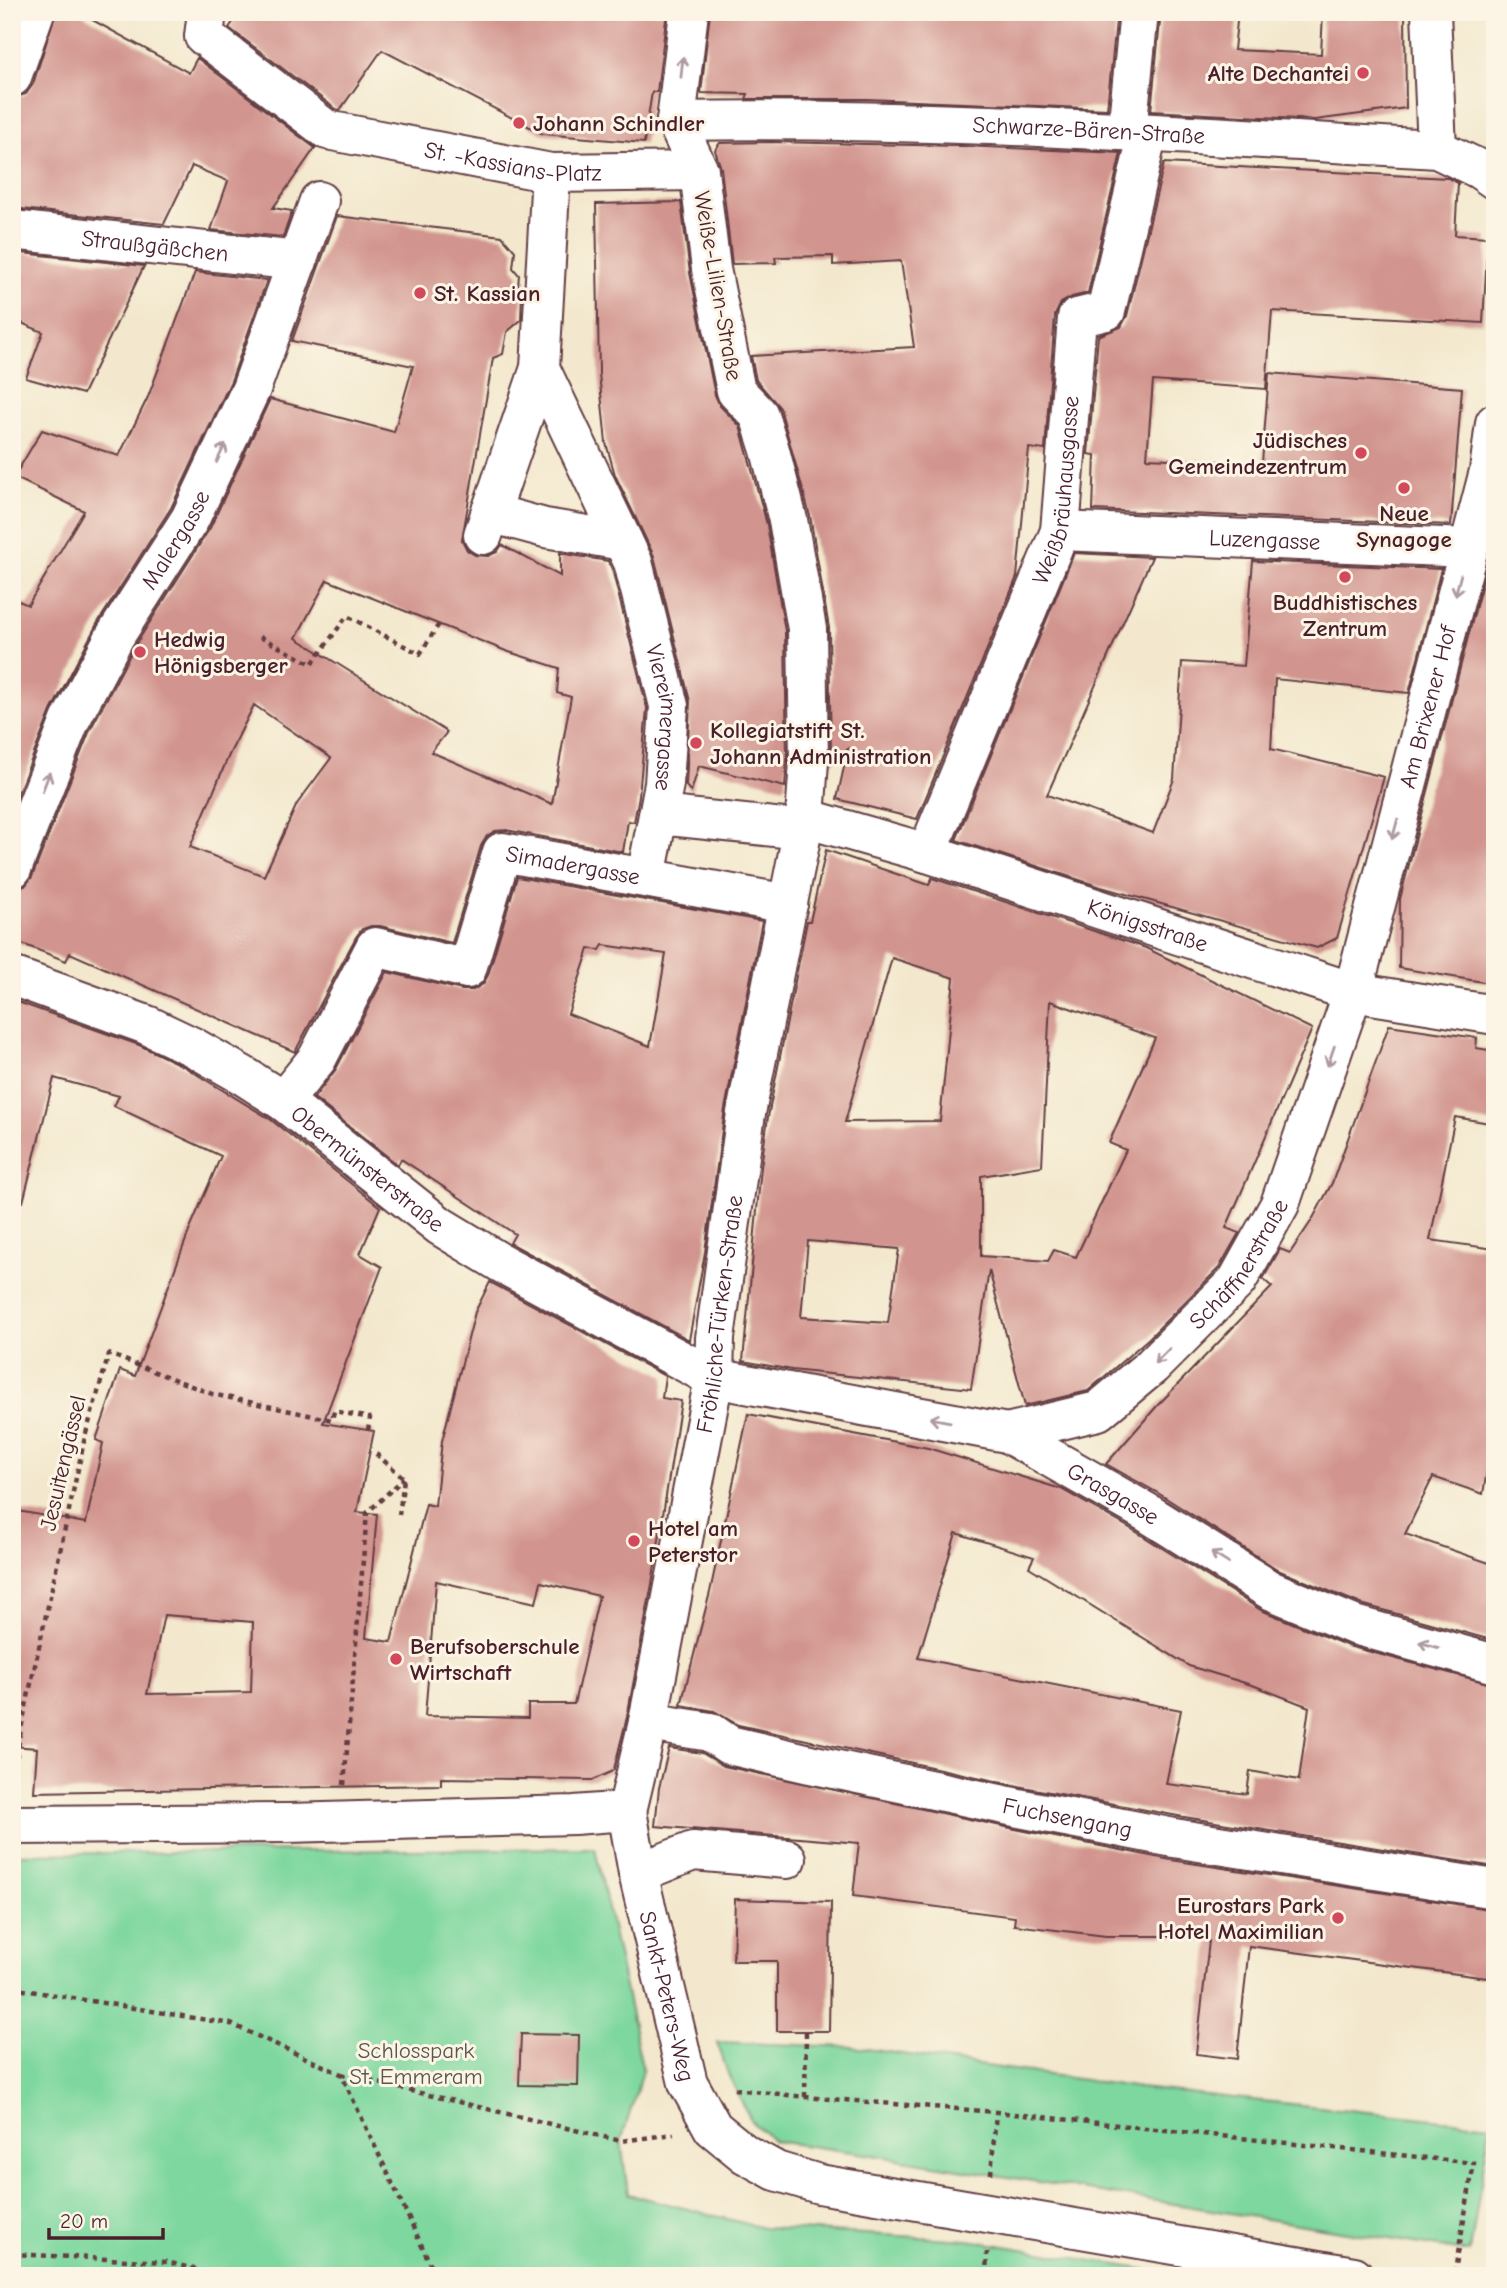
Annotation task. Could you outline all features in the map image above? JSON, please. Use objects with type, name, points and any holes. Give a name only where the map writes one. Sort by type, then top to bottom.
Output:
[{"type":"street","points":[[12,77],[36,12]]},
{"type":"street","name":"St. -Kassians-Platz","points":[[207,12],[204,36],[327,130],[551,173],[699,171]]},
{"type":"street","points":[[676,121],[689,12]]},
{"type":"street","points":[[1137,132],[1139,12]]},
{"type":"street","points":[[1431,12],[1437,149]]},
{"type":"street","name":"Schwarze-Bären-Straße","points":[[676,121],[908,121],[1437,149],[1479,169],[1495,180]]},
{"type":"street","name":"Weiße-Lilien-Straße","points":[[676,121],[699,171],[711,269],[736,391],[759,415],[788,520],[807,629],[809,761],[804,824]]},
{"type":"street","name":"Weißbräuhausgasse","points":[[927,853],[1060,531],[1077,318],[1106,311],[1137,132]]},
{"type":"street","points":[[551,173],[540,368],[487,524],[545,528],[628,552]]},
{"type":"street","name":"Malergasse","points":[[12,869],[70,721],[115,636],[196,507],[251,389],[319,201]]},
{"type":"street","name":"Straußgäßchen","points":[[12,230],[298,261]]},
{"type":"street","name":"Viereimergasse","points":[[540,368],[628,552],[669,706],[664,784],[646,877]]},
{"type":"street","name":"Am Brixener Hof","points":[[1353,992],[1489,471],[1495,423]]},
{"type":"street","name":"Luzengasse","points":[[1060,531],[1468,548]]},
{"type":"street","name":"Königsstraße","points":[[659,815],[804,824],[927,853],[1353,992],[1495,1015]]},
{"type":"street","name":"Fröhliche-Türken-Straße","points":[[627,1811],[648,1722],[714,1378],[715,1338],[746,1113],[804,824]]},
{"type":"street","name":"Simadergasse","points":[[284,1101],[317,1059],[375,947],[467,970],[502,852],[788,904]]},
{"type":"street","name":"Obermünsterstraße","points":[[12,976],[158,1031],[214,1058],[284,1101],[440,1226],[512,1269],[714,1378]]},
{"type":"street","name":"Schäffnerstraße","points":[[1007,1433],[1098,1411],[1152,1366],[1237,1281],[1280,1204],[1353,992]]},
{"type":"street","name":"Grasgasse","points":[[714,1378],[1007,1433],[1146,1512],[1270,1590],[1354,1625],[1495,1664]]},
{"type":"street","name":"Fuchsengang","points":[[648,1722],[710,1732],[729,1745],[810,1764],[1174,1838],[1495,1889]]},
{"type":"street","points":[[12,1825],[343,1821],[574,1815],[627,1811]]},
{"type":"street","name":"Sankt-Peters-Weg","points":[[627,1811],[638,1873],[688,2083],[713,2129],[745,2154],[776,2171],[819,2184],[1354,2276]]},
{"type":"street","points":[[638,1873],[693,1851],[787,1859]]},
{"type":"path","points":[[260,637],[312,664],[347,616],[420,654],[439,624]]},
{"type":"path","name":"Jesuitengässel","points":[[12,1786],[85,1437],[108,1354],[212,1394],[332,1420],[334,1411],[370,1418],[368,1430]]},
{"type":"path","points":[[376,1454],[404,1478]]},
{"type":"path","points":[[399,1515],[404,1478]]},
{"type":"path","points":[[343,1821],[367,1513],[404,1478]]},
{"type":"path","points":[[12,1988],[231,2024],[341,2074],[621,2141],[713,2129]]},
{"type":"path","points":[[805,2097],[806,2031]]},
{"type":"path","points":[[341,2074],[436,2276]]},
{"type":"path","points":[[688,2083],[805,2097],[996,2112],[1474,2163],[1454,2276]]},
{"type":"path","points":[[987,2213],[996,2112]]},
{"type":"path","points":[[12,2254],[167,2262],[222,2276]]},
{"type":"green space","name":"Schlosspark St. Emmeram","points":[[595,1848],[643,2071],[621,2141],[628,2194],[763,2228],[968,2240],[1183,2276],[12,2276],[12,1854]]},
{"type":"green space","points":[[717,2042],[853,2047],[1140,2088],[1490,2125],[1470,2252],[774,2141],[752,2122],[729,2076]]},
{"type":"building","points":[[56,12],[78,12],[189,73],[197,58],[315,148],[273,208],[292,211],[283,237],[211,230],[228,181],[192,166],[164,224],[12,208],[12,98],[26,94],[33,84]]},
{"type":"building","points":[[240,12],[667,12],[657,92],[652,92],[644,143],[543,134],[382,50],[340,110],[336,109],[229,28]]},
{"type":"building","points":[[710,12],[1117,12],[1107,109],[867,99],[746,99],[748,94],[701,93]]},
{"type":"building","points":[[1161,12],[1238,12],[1234,50],[1321,54],[1323,12],[1405,12],[1406,108],[1315,120],[1151,111]]},
{"type":"building","points":[[771,142],[1121,153],[1088,293],[1061,303],[1055,315],[1045,450],[1029,448],[1017,577],[917,819],[837,799],[848,749],[831,764],[829,628],[810,516],[780,408],[756,380],[751,356],[914,347],[901,261],[833,265],[833,256],[775,257],[776,263],[732,264],[721,168],[715,150],[720,143]]},
{"type":"building","points":[[1164,163],[1448,178],[1458,183],[1455,235],[1488,237],[1483,323],[1272,311],[1266,389],[1153,381],[1147,458],[1262,463],[1269,373],[1462,388],[1451,525],[1093,510],[1095,455],[1088,454],[1098,336],[1121,327],[1127,316]]},
{"type":"building","points":[[681,202],[690,273],[715,395],[720,406],[740,426],[767,525],[785,631],[785,787],[699,766],[691,792],[686,786],[690,701],[654,556],[615,475],[606,443],[599,373],[596,204]]},
{"type":"building","points":[[337,216],[502,236],[515,251],[513,268],[519,275],[518,286],[522,293],[521,320],[507,332],[503,354],[493,358],[462,540],[467,550],[475,555],[488,556],[497,552],[502,545],[560,576],[560,553],[608,561],[647,708],[639,796],[634,822],[628,821],[623,852],[506,830],[495,831],[487,836],[481,846],[452,943],[380,926],[362,929],[295,1052],[70,953],[66,961],[12,940],[12,890],[25,886],[32,877],[90,730],[134,647],[210,528],[270,399],[394,432],[413,366],[292,341]],"holes":[[[327,580],[506,651],[559,668],[557,693],[571,697],[552,804],[431,752],[447,732],[296,638]],[[254,705],[331,758],[297,804],[264,876],[190,847],[229,755]]]},
{"type":"building","points":[[12,252],[144,266],[83,394],[26,378],[43,332],[12,319]]},
{"type":"building","points":[[195,272],[267,280],[231,381],[171,508],[97,624],[51,711],[12,808],[12,598],[28,605],[84,511],[14,477],[42,430],[119,456],[148,397]]},
{"type":"building","points":[[1074,553],[1152,557],[1047,795],[1153,833],[1174,779],[1182,662],[1244,666],[1253,561],[1441,569],[1409,693],[1275,679],[1271,749],[1384,777],[1337,938],[1317,948],[1101,887],[956,840]]},
{"type":"building","points":[[1488,560],[1495,561],[1495,984],[1399,968],[1400,899]]},
{"type":"building","points":[[826,850],[929,885],[932,878],[1146,948],[1312,1029],[1226,1228],[1239,1233],[1219,1268],[1149,1338],[1088,1391],[1025,1406],[989,1270],[971,1389],[792,1370],[743,1361],[768,1117],[807,921],[810,921]],"holes":[[[892,958],[954,978],[940,1121],[845,1122]],[[1050,1001],[1155,1038],[1109,1143],[1126,1150],[1076,1257],[1054,1250],[1048,1261],[981,1256],[981,1176],[1042,1166]],[[808,1241],[899,1249],[888,1323],[801,1317]]]},
{"type":"building","points":[[517,877],[762,921],[725,1109],[705,1252],[689,1340],[510,1243],[515,1234],[401,1159],[398,1165],[314,1098],[336,1069],[387,972],[462,990],[473,990],[483,984]],"holes":[[[603,945],[666,954],[650,1046],[568,1014],[589,949],[600,950]]]},
{"type":"building","points":[[12,1000],[139,1045],[183,1066],[270,1119],[380,1207],[360,1254],[382,1267],[323,1423],[374,1431],[357,1512],[377,1514],[366,1638],[391,1642],[426,1504],[435,1506],[442,1441],[475,1312],[490,1282],[665,1376],[662,1398],[681,1401],[652,1584],[627,1717],[614,1769],[593,1780],[441,1778],[441,1785],[34,1792],[37,1748],[12,1746],[12,1510],[86,1523],[103,1443],[96,1440],[120,1370],[135,1376],[191,1226],[221,1156],[114,1106],[119,1096],[54,1078],[23,1202],[12,1200]],"holes":[[[436,1581],[536,1603],[541,1582],[599,1596],[574,1704],[528,1704],[528,1718],[425,1716]],[[164,1615],[253,1622],[251,1692],[147,1694]]]},
{"type":"building","points":[[1389,1025],[1477,1038],[1476,1048],[1495,1051],[1495,1124],[1455,1117],[1430,1240],[1495,1249],[1495,1423],[1483,1494],[1433,1477],[1405,1534],[1495,1565],[1495,1641],[1361,1604],[1280,1571],[1158,1493],[1106,1464],[1157,1406],[1272,1287],[1263,1279],[1280,1249],[1290,1253],[1332,1183]]},
{"type":"building","points":[[748,1414],[928,1448],[1061,1489],[1135,1531],[1261,1610],[1348,1646],[1495,1685],[1495,1867],[1178,1816],[1023,1787],[738,1725],[714,1711],[681,1705],[710,1592]],"holes":[[[956,1533],[1034,1557],[1029,1567],[1189,1666],[1255,1686],[1309,1707],[1299,1780],[1250,1771],[1247,1794],[1166,1784],[1181,1710],[918,1658]]]},
{"type":"building","points":[[669,1748],[702,1753],[724,1766],[1171,1860],[1495,1910],[1495,1979],[1249,1946],[1237,2059],[1196,2054],[1209,1941],[1178,1936],[1106,1936],[1014,1925],[1015,1917],[853,1896],[859,1843],[655,1826],[659,1788]]},
{"type":"building","points":[[735,1899],[831,1902],[829,2031],[777,2031],[777,1961],[733,1961]]},
{"type":"building","points":[[521,2034],[579,2035],[578,2086],[519,2085]]},
{"type":"place","name":"Alte Dechantei","points":[[1363,73]]},
{"type":"place","name":"Johann Schindler","points":[[519,123]]},
{"type":"place","name":"St. Kassian","points":[[420,293]]},
{"type":"place","name":"Jüdisches Gemeindezentrum","points":[[1361,453]]},
{"type":"place","name":"Neue Synagoge","points":[[1404,488]]},
{"type":"place","name":"Buddhistisches Zentrum","points":[[1345,577]]},
{"type":"place","name":"Hedwig Hönigsberger","points":[[140,652]]},
{"type":"place","name":"Kollegiatstift St. Johann Administration","points":[[696,743]]},
{"type":"place","name":"Hotel am Peterstor","points":[[634,1541]]},
{"type":"place","name":"Berufsoberschule Wirtschaft","points":[[396,1659]]},
{"type":"place","name":"Eurostars Park Hotel Maximilian","points":[[1338,1918]]}]
